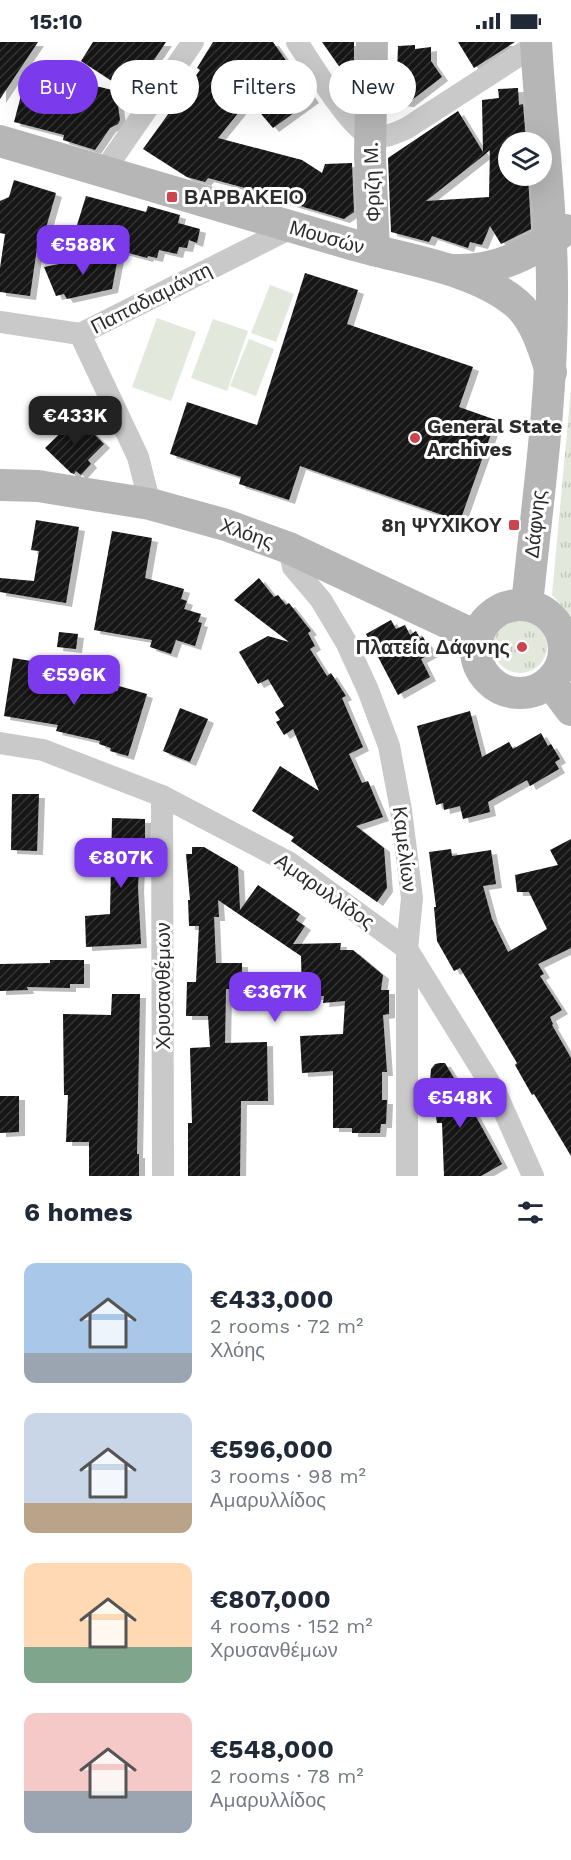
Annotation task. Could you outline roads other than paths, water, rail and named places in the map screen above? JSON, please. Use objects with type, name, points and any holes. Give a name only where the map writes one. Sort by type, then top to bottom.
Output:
[{"type":"main road","name":"Φριζη Μ.","points":[[372,42],[370,136],[374,250]]},
{"type":"main road","name":"Δάφνης","points":[[527,605],[551,372],[562,305],[561,233],[537,43]]},
{"type":"main road","name":"Μουσών","points":[[0,141],[448,270]]},
{"type":"main road","points":[[448,270],[473,270],[510,262],[561,233]]},
{"type":"main road","name":"Δάφνης","points":[[448,270],[494,288],[518,304],[544,347],[551,372]]},
{"type":"main road","name":"Χλόης","points":[[0,484],[38,486],[150,504],[226,525],[289,548],[478,637]]},
{"type":"main road","points":[[527,605],[552,618],[562,636],[564,657],[559,670],[550,682],[524,693],[510,692],[497,687],[486,677],[479,665],[476,651],[478,637],[485,623],[496,612],[511,606],[527,605]]},
{"type":"main road","points":[[550,682],[571,710]]},
{"type":"street","points":[[104,171],[193,42]]},
{"type":"street","points":[[297,42],[354,126],[370,136],[390,136],[407,128],[537,43]]},
{"type":"street","name":"Παπαδιαμάντη","points":[[0,322],[81,333],[293,227]]},
{"type":"street","points":[[81,333],[138,457],[150,504]]},
{"type":"street","name":"Καμελίων","points":[[289,548],[293,567],[321,600],[346,642],[368,690],[389,746],[401,810],[412,898],[407,949],[407,1176]]},
{"type":"street","name":"Αμαρυλλίδος","points":[[0,743],[43,750],[162,796],[290,863],[407,949],[496,1093],[533,1176]]},
{"type":"street","name":"Χρυσανθέμων","points":[[162,796],[163,1176]]},
{"type":"place","name":"ΒΑΡΒΑΚΕΙΟ","points":[[172,197]]},
{"type":"place","name":"General State Archives","points":[[415,438]]},
{"type":"place","name":"8η ΨΥΧΙΚΟΥ","points":[[514,525]]},
{"type":"place","name":"Πλατεία Δάφνης","points":[[522,647]]}]
